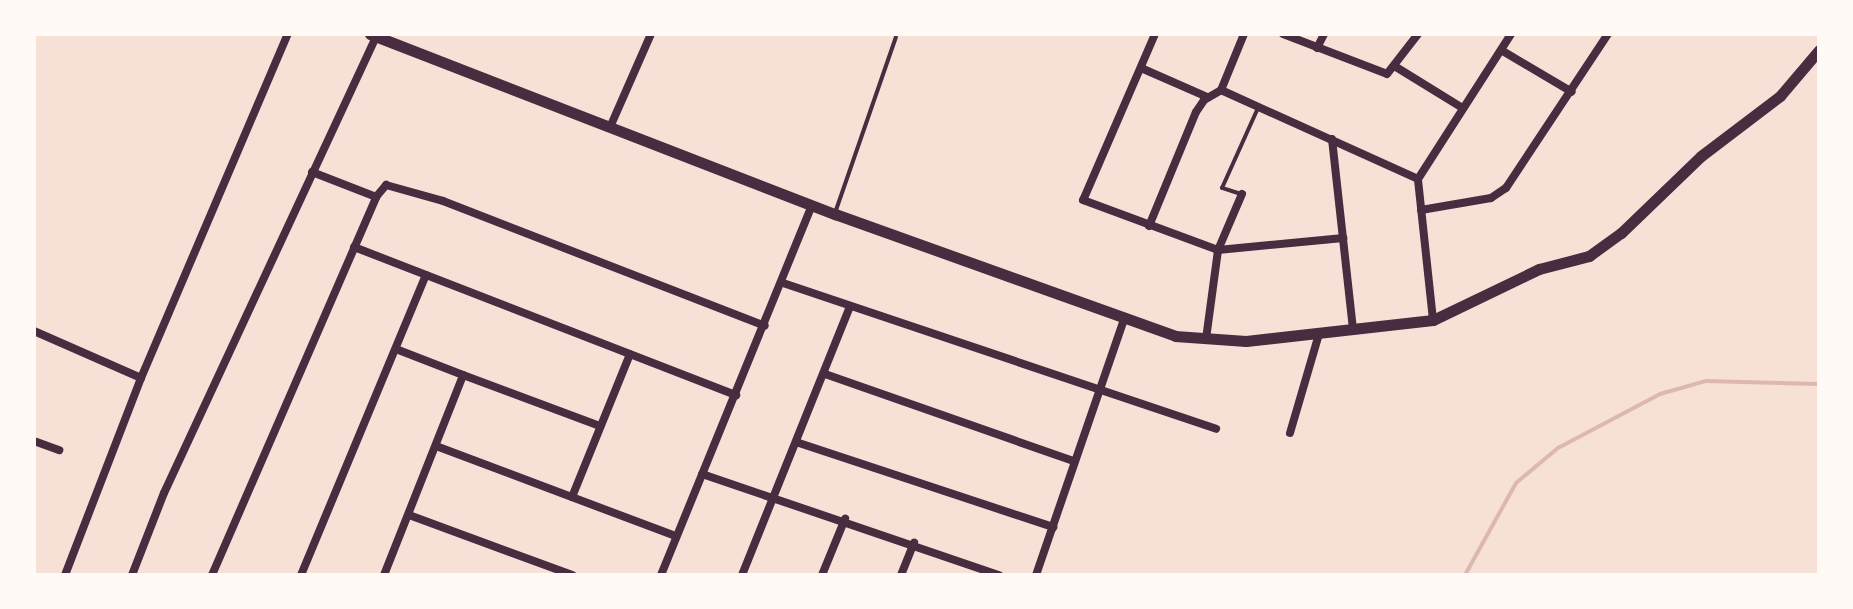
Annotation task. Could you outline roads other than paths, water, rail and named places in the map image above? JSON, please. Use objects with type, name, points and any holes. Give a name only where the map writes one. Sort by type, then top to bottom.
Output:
[{"type":"main road","points":[[373,35],[835,214],[1175,336],[1206,339],[1318,337],[1353,328],[1433,320],[1539,269],[1589,256],[1621,233],[1701,156],[1780,96],[1819,50]]},
{"type":"street","points":[[68,574],[141,378],[288,34]]},
{"type":"street","points":[[611,125],[651,34]]},
{"type":"street","points":[[1155,34],[1082,196],[1087,203],[1218,250],[1343,238]]},
{"type":"street","points":[[1149,226],[1188,130],[1207,97],[1221,90],[1244,34]]},
{"type":"street","points":[[1283,34],[1387,74],[1396,67],[1418,34]]},
{"type":"street","points":[[1317,48],[1324,34]]},
{"type":"street","points":[[1433,320],[1418,179],[1461,107],[1511,34]]},
{"type":"street","points":[[1421,210],[1500,193],[1572,92],[1608,34]]},
{"type":"street","points":[[132,575],[164,493],[373,35]]},
{"type":"street","points":[[1501,50],[1572,92]]},
{"type":"street","points":[[1396,67],[1461,107]]},
{"type":"street","points":[[1141,68],[1207,97]]},
{"type":"street","points":[[1221,90],[1418,179]]},
{"type":"street","points":[[1332,139],[1353,328]]},
{"type":"street","points":[[312,172],[376,197]]},
{"type":"street","points":[[212,575],[376,197],[392,184],[765,326]]},
{"type":"street","points":[[1206,339],[1218,250],[1242,194]]},
{"type":"street","points":[[661,575],[783,283],[812,205]]},
{"type":"street","points":[[354,247],[736,395]]},
{"type":"street","points":[[301,575],[426,275]]},
{"type":"street","points":[[783,283],[1216,429]]},
{"type":"street","points":[[742,575],[777,498],[850,306]]},
{"type":"street","points":[[1036,575],[1125,317]]},
{"type":"street","points":[[34,331],[141,378]]},
{"type":"street","points":[[1290,433],[1318,337]]},
{"type":"street","points":[[396,349],[600,426]]},
{"type":"street","points":[[572,497],[630,354]]},
{"type":"street","points":[[825,374],[1074,461]]},
{"type":"street","points":[[384,575],[463,375]]},
{"type":"street","points":[[34,441],[59,450]]},
{"type":"street","points":[[799,443],[1053,527]]},
{"type":"street","points":[[436,446],[676,536]]},
{"type":"street","points":[[702,474],[845,519],[999,575]]},
{"type":"street","points":[[409,515],[572,575]]},
{"type":"street","points":[[822,575],[845,519]]},
{"type":"street","points":[[901,575],[914,543]]},
{"type":"lane","points":[[835,214],[896,37]]},
{"type":"lane","points":[[1242,194],[1222,188],[1259,106]]},
{"type":"waterway","points":[[1465,575],[1516,483],[1558,448],[1660,394],[1706,381],[1819,384]]}]
